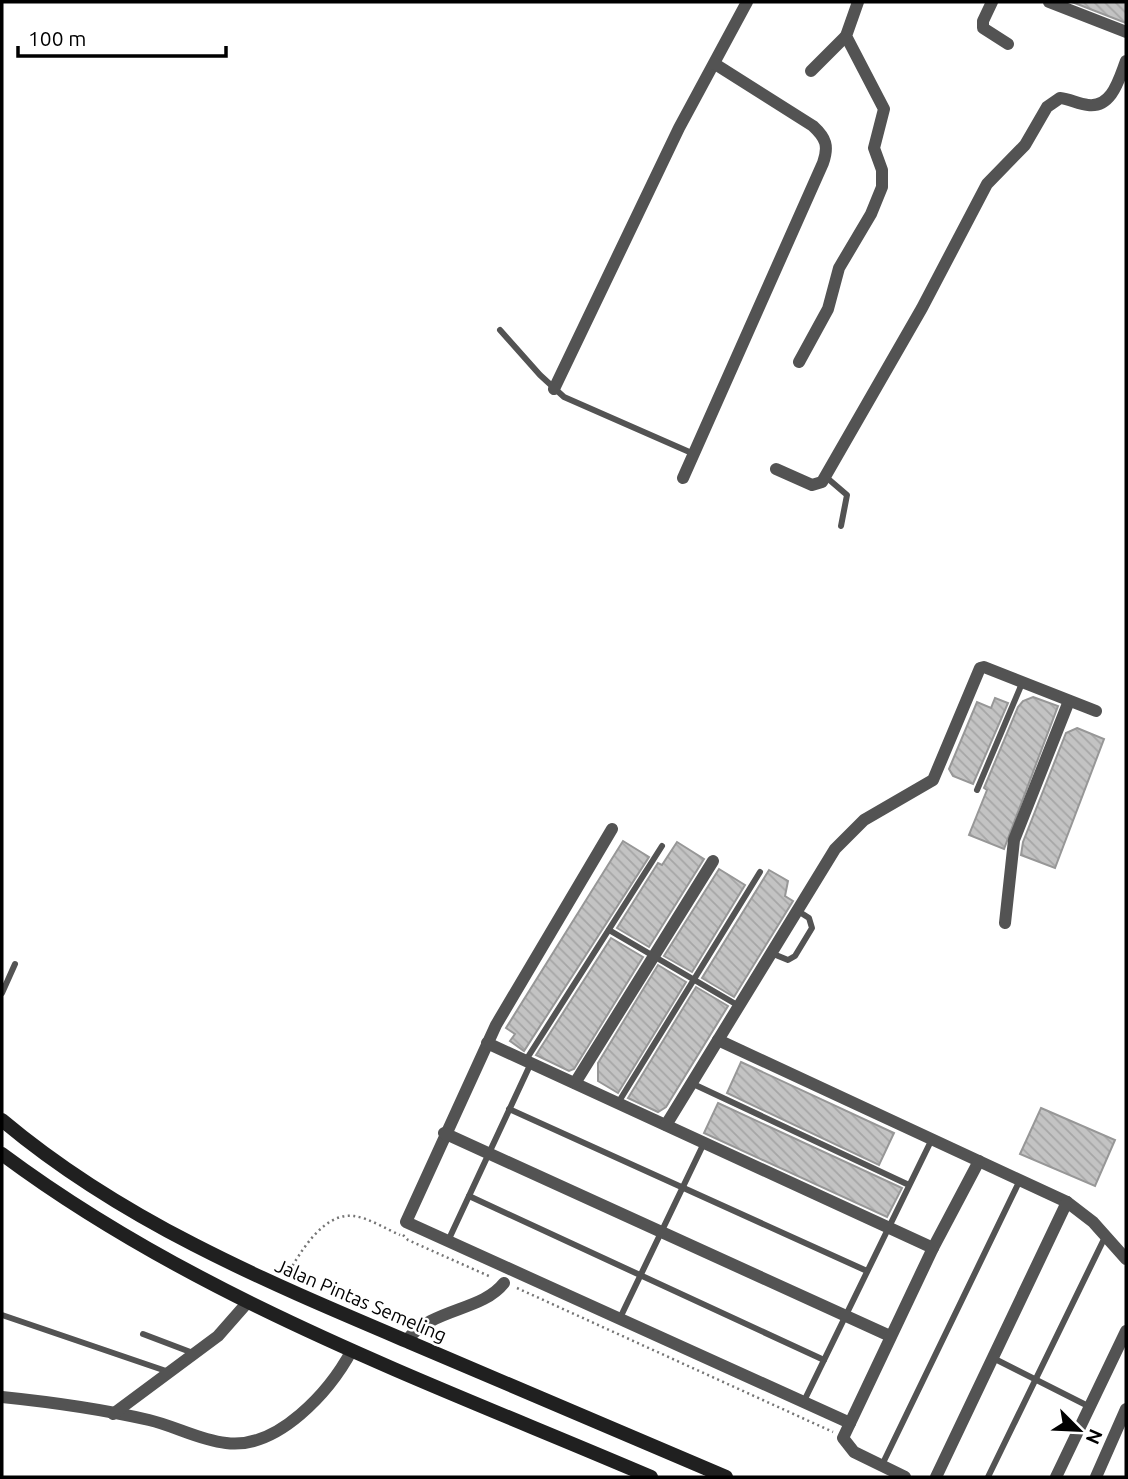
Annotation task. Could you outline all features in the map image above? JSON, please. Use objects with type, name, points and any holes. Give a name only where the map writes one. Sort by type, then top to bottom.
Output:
[{"type":"main road","name":"Jalan Pintas Semeling","points":[[2,1119],[76,1177],[126,1210],[182,1240],[280,1287],[726,1477]]},
{"type":"main road","points":[[2,1154],[101,1224],[247,1303],[651,1477]]},
{"type":"street","points":[[554,389],[674,138],[747,2]]},
{"type":"street","points":[[811,71],[846,36],[858,2]]},
{"type":"street","points":[[992,2],[983,21],[983,28],[1008,44]]},
{"type":"street","points":[[1049,2],[1126,32]]},
{"type":"street","points":[[799,362],[828,309],[839,268],[871,214],[882,187],[882,170],[874,148],[884,109],[846,36]]},
{"type":"street","points":[[776,469],[812,485],[822,482],[922,308],[990,178],[1025,145],[1047,107],[1060,98],[1087,105],[1101,104],[1112,93],[1126,61]]},
{"type":"street","points":[[683,478],[823,163],[827,145],[825,138],[813,126],[715,64]]},
{"type":"street","points":[[666,1125],[835,849],[853,829],[933,780],[979,668],[984,667],[1023,681],[1096,711]]},
{"type":"street","points":[[1005,923],[1013,840],[1069,701]]},
{"type":"street","points":[[612,829],[518,984],[487,1043],[406,1222],[850,1423]]},
{"type":"street","points":[[575,1083],[713,861]]},
{"type":"street","points":[[718,1040],[1067,1202],[1126,1259]]},
{"type":"street","points":[[487,1043],[933,1248]]},
{"type":"street","points":[[444,1133],[890,1336]]},
{"type":"street","points":[[905,1477],[849,1449],[844,1438],[890,1336],[979,1161]]},
{"type":"street","points":[[936,1477],[1067,1202]]},
{"type":"street","points":[[406,1341],[422,1325],[491,1295],[505,1283]]},
{"type":"street","points":[[113,1413],[218,1336],[247,1303]]},
{"type":"street","points":[[1056,1477],[1126,1332]]},
{"type":"street","points":[[2,1397],[152,1420],[226,1443],[246,1444],[268,1436],[319,1395],[342,1369],[352,1350]]},
{"type":"street","points":[[1096,1477],[1126,1409]]},
{"type":"street","points":[[1088,1477],[1108,1446]]},
{"type":"lane","points":[[500,330],[564,397],[694,454]]},
{"type":"lane","points":[[826,477],[847,495],[841,526]]},
{"type":"lane","points":[[977,790],[1023,681]]},
{"type":"lane","points":[[448,1241],[528,1062],[662,846]]},
{"type":"lane","points":[[617,1103],[760,872]]},
{"type":"lane","points":[[771,953],[788,960],[806,940],[812,928],[809,918],[797,910]]},
{"type":"lane","points":[[609,930],[739,1006]]},
{"type":"lane","points":[[2,993],[15,964]]},
{"type":"lane","points":[[691,1083],[909,1185]]},
{"type":"lane","points":[[509,1109],[867,1271]]},
{"type":"lane","points":[[803,1403],[932,1139]]},
{"type":"lane","points":[[620,1318],[704,1143]]},
{"type":"lane","points":[[881,1466],[1020,1180]]},
{"type":"lane","points":[[469,1196],[824,1360]]},
{"type":"lane","points":[[988,1477],[1033,1380],[1106,1237]]},
{"type":"lane","points":[[2,1315],[169,1371]]},
{"type":"lane","points":[[143,1334],[195,1354]]},
{"type":"lane","points":[[993,1358],[1090,1407]]},
{"type":"path","points":[[280,1287],[312,1238],[323,1228],[344,1217],[355,1216],[844,1438]]},
{"type":"path","points":[[403,1236],[406,1222]]},
{"type":"building","points":[[1072,2],[1126,2],[1126,23]]},
{"type":"building","points":[[1033,697],[1058,706],[1004,849],[969,835],[987,790],[984,788],[1018,707],[1023,701]]},
{"type":"building","points":[[995,698],[1008,703],[973,784],[953,776],[949,769],[977,702],[991,708]]},
{"type":"building","points":[[1077,728],[1104,739],[1055,868],[1021,855],[1023,842],[1066,733]]},
{"type":"building","points":[[623,841],[649,857],[524,1051],[510,1041],[515,1034],[506,1028]]},
{"type":"building","points":[[677,842],[704,859],[649,947],[617,928],[658,863],[662,865]]},
{"type":"building","points":[[719,869],[745,885],[692,972],[664,956]]},
{"type":"building","points":[[769,870],[788,881],[785,896],[793,901],[734,997],[702,978]]},
{"type":"building","points":[[611,938],[643,957],[574,1069],[569,1071],[536,1055]]},
{"type":"building","points":[[658,965],[686,982],[618,1093],[598,1081],[598,1063]]},
{"type":"building","points":[[696,987],[728,1006],[666,1107],[658,1112],[628,1098]]},
{"type":"building","points":[[741,1062],[894,1133],[879,1165],[727,1093]]},
{"type":"building","points":[[718,1103],[902,1188],[887,1217],[704,1133]]},
{"type":"building","points":[[1041,1108],[1115,1140],[1095,1186],[1020,1154]]}]
